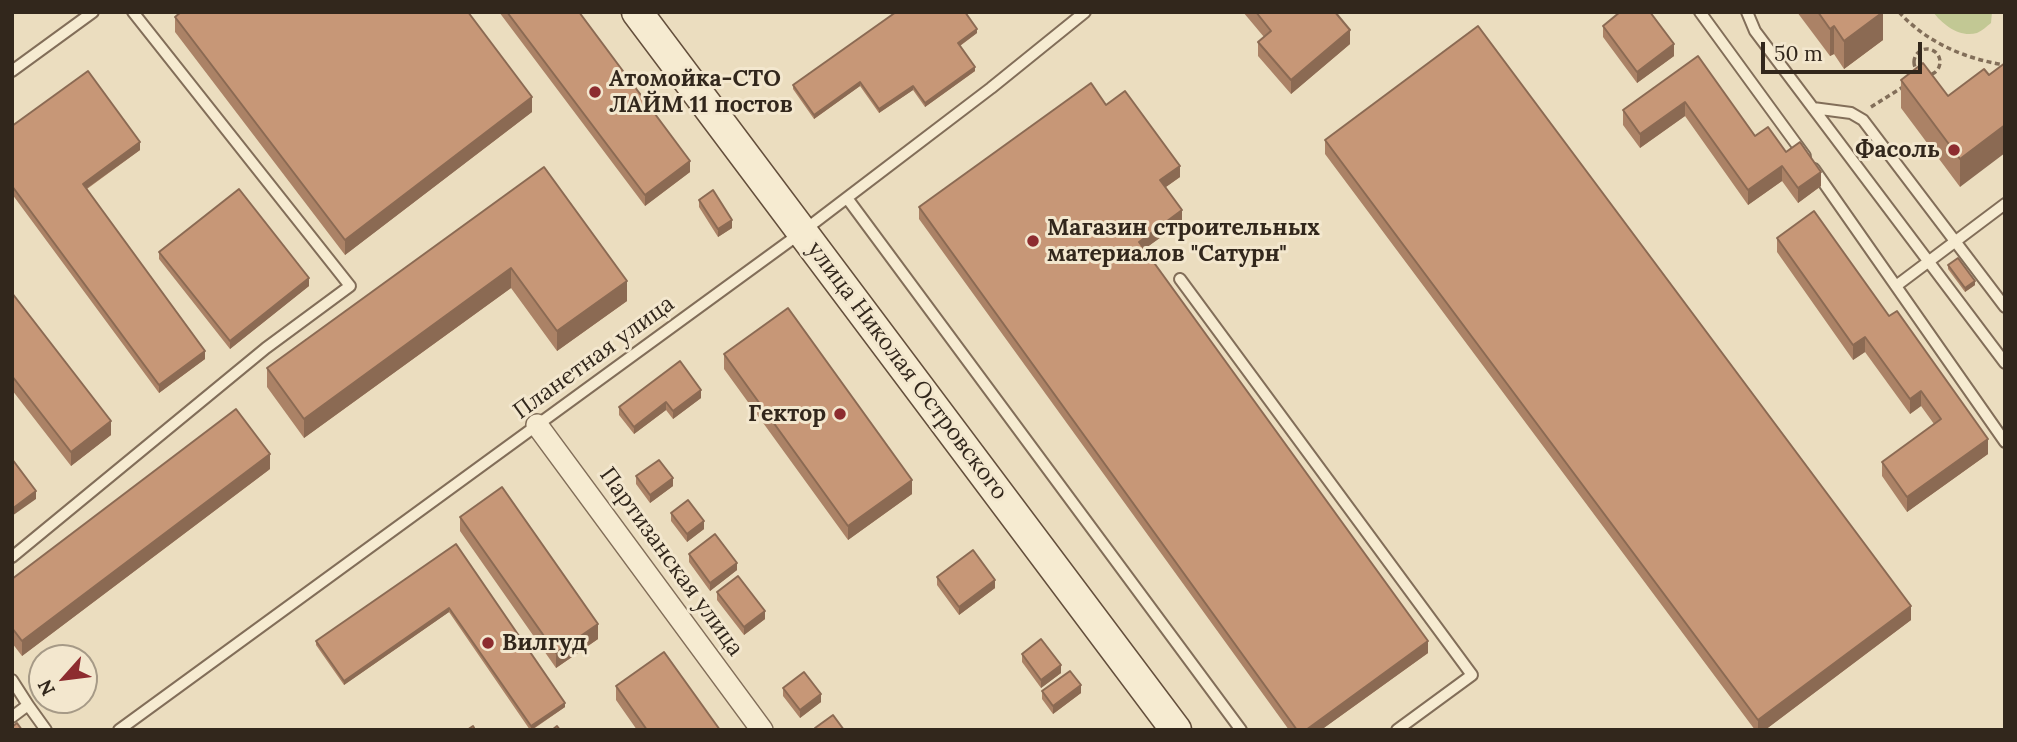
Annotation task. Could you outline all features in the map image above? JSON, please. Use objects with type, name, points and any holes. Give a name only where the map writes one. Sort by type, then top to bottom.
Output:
[{"type":"street","name":"улица Николая Островского","points":[[637,12],[1176,730]]},
{"type":"street","name":"Партизанская улица","points":[[537,425],[762,730]]},
{"type":"lane","points":[[12,71],[93,12]]},
{"type":"lane","points":[[12,556],[266,348],[350,286],[134,12]]},
{"type":"lane","name":"Планетная улица","points":[[120,729],[802,232],[991,88],[1085,12]]},
{"type":"lane","points":[[1700,12],[2005,442]]},
{"type":"lane","points":[[1747,12],[1755,31],[2005,363]]},
{"type":"lane","points":[[1813,108],[1857,115],[1863,120],[2005,307]]},
{"type":"lane","points":[[847,198],[1241,730]]},
{"type":"lane","points":[[1896,286],[2005,204]]},
{"type":"lane","points":[[1180,279],[1472,676],[1397,730]]},
{"type":"lane","points":[[12,680],[28,705],[12,717]]},
{"type":"lane","points":[[34,714],[46,730]]},
{"type":"path","points":[[1899,12],[1936,43],[1985,62],[2005,65]]},
{"type":"path","points":[[1932,50],[1936,43]]},
{"type":"path","points":[[1925,48],[1940,57],[1938,69],[1928,75],[1922,74],[1913,66],[1915,54],[1925,48]]},
{"type":"path","points":[[1857,115],[1922,74]]},
{"type":"green space","points":[[1933,12],[1992,12],[1991,23],[1977,33],[1964,34],[1947,26]]},
{"type":"building","points":[[181,12],[468,12],[532,97],[345,240],[175,17]]},
{"type":"building","name":"Атомойка-СТО ЛАЙМ 11 постов","points":[[507,12],[579,12],[690,161],[645,195]]},
{"type":"building","points":[[896,12],[965,12],[977,29],[958,43],[975,67],[925,103],[913,86],[879,109],[860,82],[814,115],[793,85]]},
{"type":"building","points":[[1256,12],[1335,12],[1350,30],[1291,80],[1258,42],[1271,31]]},
{"type":"building","points":[[1620,12],[1650,12],[1674,44],[1637,72],[1603,26]]},
{"type":"building","points":[[1818,12],[1883,12],[1844,41],[1834,26],[1830,29]]},
{"type":"building","points":[[1478,26],[1911,606],[1758,720],[1325,140]]},
{"type":"building","points":[[1698,56],[1755,136],[1768,127],[1786,152],[1800,142],[1821,172],[1798,188],[1782,166],[1748,190],[1685,102],[1640,134],[1623,110]]},
{"type":"building","points":[[1923,63],[1948,96],[1984,69],[1989,75],[2005,63],[2005,125],[1960,159],[1901,80]]},
{"type":"building","points":[[88,71],[140,142],[83,184],[205,351],[159,385],[12,186],[12,126]]},
{"type":"building","points":[[1091,83],[1106,105],[1125,91],[1180,166],[1160,180],[1182,210],[1139,242],[1428,641],[1306,730],[1297,730],[919,207]]},
{"type":"building","points":[[544,167],[627,281],[557,331],[511,268],[304,419],[267,368]]},
{"type":"building","points":[[239,189],[309,278],[230,341],[159,252]]},
{"type":"building","points":[[713,190],[732,220],[718,229],[699,200]]},
{"type":"building","points":[[1814,211],[1889,316],[1897,311],[1988,439],[1907,497],[1882,462],[1941,419],[1921,391],[1910,399],[1865,337],[1853,345],[1777,238]]},
{"type":"building","points":[[1958,258],[1975,281],[1965,288],[1948,265]]},
{"type":"building","points":[[12,293],[111,421],[71,452],[12,376]]},
{"type":"building","points":[[788,308],[912,480],[848,526],[724,354]]},
{"type":"building","points":[[680,361],[701,390],[673,411],[666,402],[634,427],[619,407]]},
{"type":"building","points":[[236,409],[270,454],[22,641],[12,628],[12,579]]},
{"type":"building","points":[[12,459],[36,491],[12,509]]},
{"type":"building","points":[[659,460],[673,478],[650,495],[636,476]]},
{"type":"building","points":[[502,487],[598,624],[556,653],[460,517]]},
{"type":"building","points":[[688,500],[704,521],[687,534],[671,513]]},
{"type":"building","points":[[715,534],[737,563],[710,583],[689,554]]},
{"type":"building","points":[[456,544],[565,703],[531,726],[449,608],[344,681],[316,641]]},
{"type":"building","points":[[973,550],[995,580],[959,607],[937,577]]},
{"type":"building","points":[[738,576],[765,611],[744,627],[717,592]]},
{"type":"building","points":[[1041,639],[1061,665],[1041,680],[1022,654]]},
{"type":"building","points":[[664,652],[720,730],[647,730],[616,686]]},
{"type":"building","points":[[1070,671],[1081,685],[1053,706],[1042,691]]},
{"type":"building","points":[[804,672],[821,694],[800,710],[783,688]]},
{"type":"building","points":[[833,715],[844,730],[816,730],[815,728]]},
{"type":"building","points":[[17,723],[22,730],[12,730],[12,727]]},
{"type":"place","name":"Атомойка-СТО ЛАЙМ 11 постов","points":[[595,92]]},
{"type":"place","name":"Фасоль","points":[[1954,150]]},
{"type":"place","name":"Магазин строительных материалов \"Сатурн\"","points":[[1033,241]]},
{"type":"place","name":"Гектор","points":[[840,414]]},
{"type":"place","name":"Вилгуд","points":[[488,643]]}]
